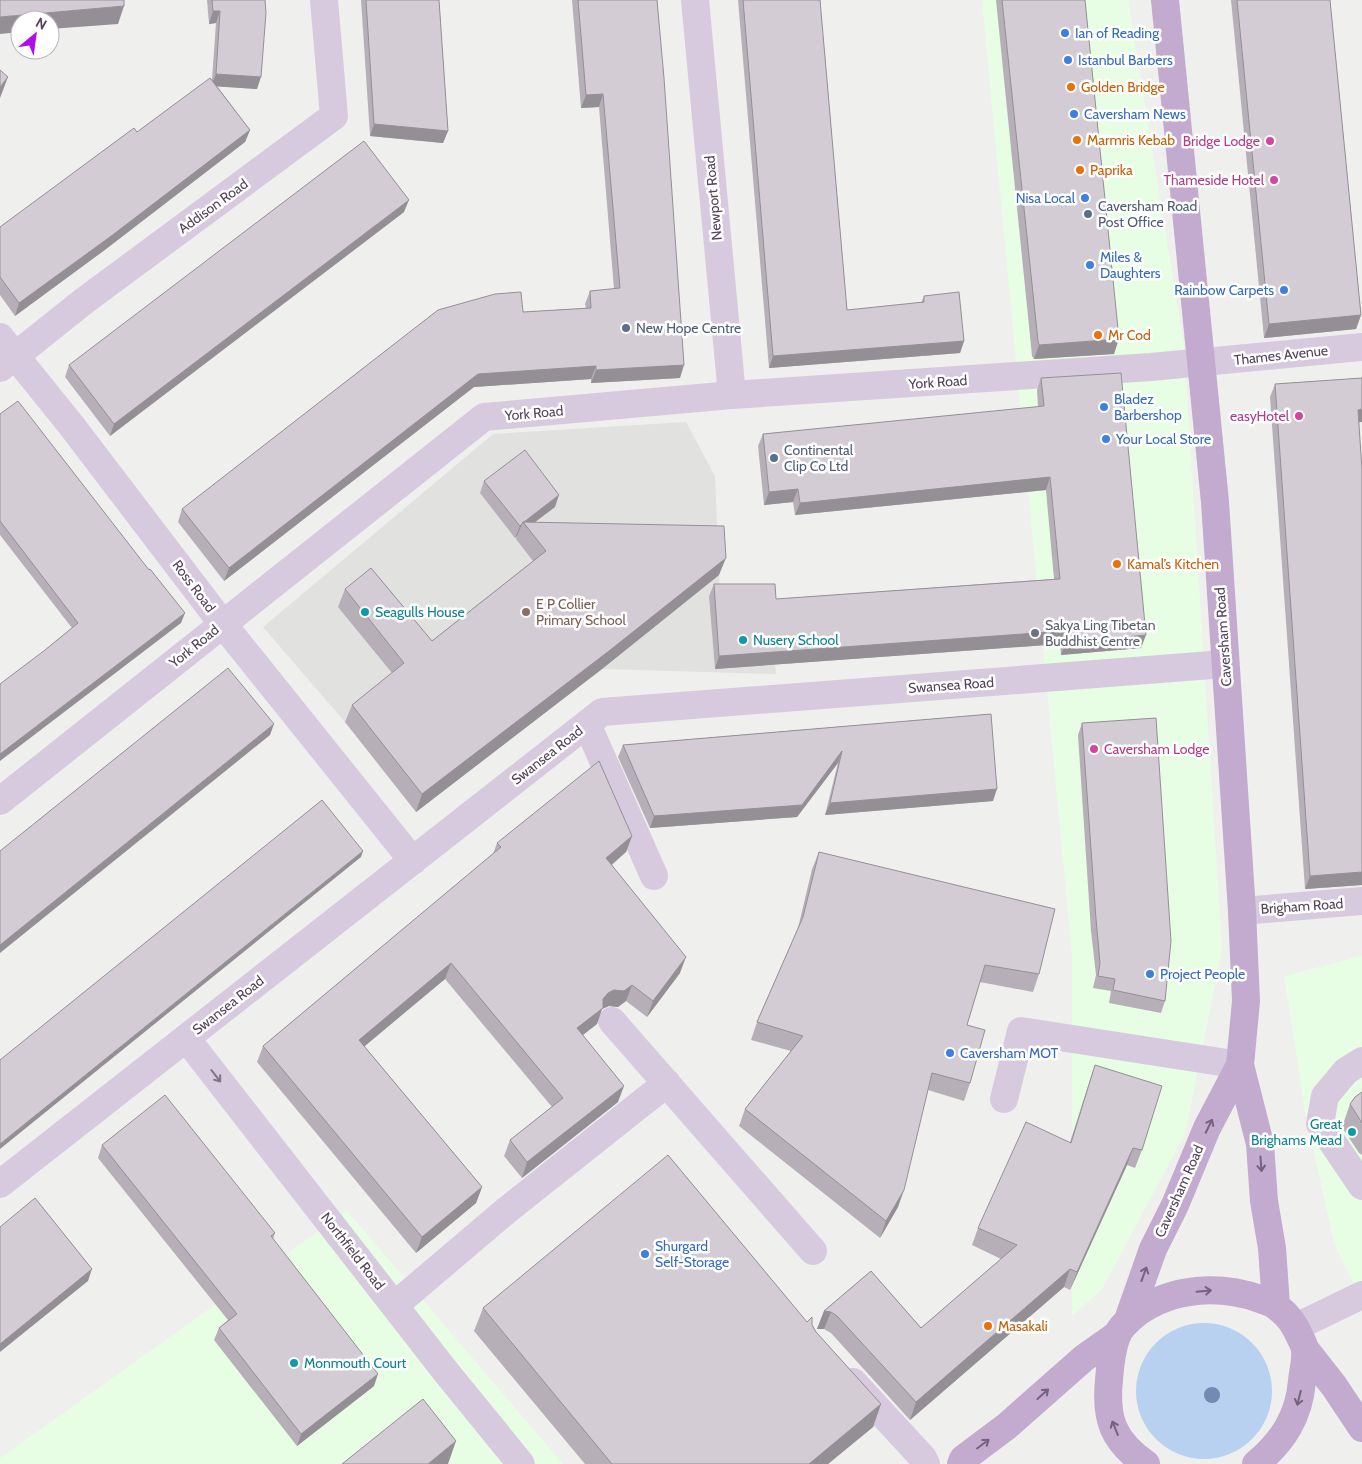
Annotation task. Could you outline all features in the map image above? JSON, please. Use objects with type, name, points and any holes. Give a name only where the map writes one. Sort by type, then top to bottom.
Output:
[{"type":"main road","name":"Caversham Road","points":[[1165,0],[1214,502],[1242,911],[1246,1001],[1240,1066],[1260,1144],[1264,1201],[1272,1248],[1276,1305]]},
{"type":"main road","name":"Caversham Road","points":[[1146,1464],[1130,1453],[1115,1432],[1109,1412],[1108,1392],[1111,1361],[1122,1327],[1153,1249],[1175,1206],[1207,1128],[1240,1066]]},
{"type":"main road","points":[[961,1464],[963,1459],[1006,1426],[1146,1306],[1171,1296],[1190,1292],[1217,1290],[1241,1292],[1276,1305],[1362,1428]]},
{"type":"main road","points":[[1256,1464],[1273,1450],[1290,1427],[1301,1397],[1300,1338]]},
{"type":"street","name":"Addison Road","points":[[5,354],[84,301],[334,116],[324,0]]},
{"type":"street","name":"Newport Road","points":[[695,0],[732,396]]},
{"type":"street","name":"Thames Avenue","points":[[1201,363],[1362,347]]},
{"type":"street","name":"Ross Road","points":[[5,354],[71,425],[222,623],[413,861]]},
{"type":"street","name":"York Road","points":[[0,801],[484,417],[732,396],[1201,363]]},
{"type":"street","name":"Swansea Road","points":[[0,1184],[602,712],[1225,664]]},
{"type":"street","points":[[587,724],[654,876]]},
{"type":"street","name":"Brigham Road","points":[[1242,911],[1362,901]]},
{"type":"street","points":[[612,1021],[813,1251]]},
{"type":"street","points":[[1004,1099],[1021,1031],[1240,1066]]},
{"type":"street","name":"Northfield Road","points":[[186,1038],[446,1372],[521,1464]]},
{"type":"street","points":[[1362,1061],[1346,1072],[1325,1096],[1320,1124],[1362,1186]]},
{"type":"street","points":[[395,1305],[507,1210],[667,1083]]},
{"type":"street","points":[[1300,1338],[1362,1295]]},
{"type":"street","points":[[838,1366],[926,1464]]},
{"type":"shaded area","points":[[982,0],[1128,0],[1184,346],[1222,950],[1185,1134],[1102,1289],[1072,1316],[1072,956]]},
{"type":"shaded area","name":"E P Collier Primary School","points":[[686,422],[715,476],[720,596],[770,597],[776,674],[602,669],[416,812],[345,722],[263,627],[493,434]]},
{"type":"shaded area","points":[[1362,956],[1362,1301],[1334,1243],[1306,1116],[1284,976]]},
{"type":"shaded area","points":[[347,1211],[563,1464],[0,1464],[0,1458]]},
{"type":"shaded area","points":[[1204,1323],[1230,1329],[1252,1343],[1266,1365],[1272,1391],[1266,1417],[1252,1439],[1230,1453],[1204,1459],[1178,1453],[1156,1439],[1142,1417],[1136,1391],[1142,1365],[1156,1343],[1178,1329]]},
{"type":"building","points":[[0,0],[124,0],[124,6],[60,12],[60,10],[10,10],[10,16],[0,17]]},
{"type":"building","points":[[212,0],[265,0],[266,13],[261,77],[216,74],[220,11],[213,11]]},
{"type":"building","points":[[366,0],[439,0],[448,131],[374,124]]},
{"type":"building","points":[[578,0],[657,0],[684,365],[596,370],[596,366],[478,374],[229,568],[182,509],[438,310],[495,294],[521,292],[523,312],[591,308],[590,291],[620,288],[603,94],[586,95]]},
{"type":"building","points":[[743,0],[820,0],[847,310],[924,302],[924,296],[959,292],[964,341],[773,356]]},
{"type":"building","points":[[1002,0],[1085,0],[1119,339],[1039,345]]},
{"type":"building","points":[[1237,0],[1330,0],[1361,315],[1269,324]]},
{"type":"building","points":[[0,70],[8,77],[0,87]]},
{"type":"building","points":[[210,78],[250,130],[110,237],[19,303],[0,277],[0,227],[134,128],[137,132]]},
{"type":"building","points":[[364,141],[409,200],[114,424],[69,365]]},
{"type":"building","points":[[1121,373],[1146,635],[1065,643],[1064,631],[719,656],[714,584],[775,584],[776,599],[1060,579],[1050,477],[800,503],[798,489],[769,492],[763,434],[1044,406],[1041,378]]},
{"type":"building","points":[[1362,378],[1362,409],[1358,410],[1362,470],[1362,872],[1310,876],[1275,384]]},
{"type":"building","points":[[18,401],[149,570],[185,613],[0,754],[0,684],[78,623],[0,521],[0,414]]},
{"type":"building","points":[[525,450],[559,495],[520,526],[484,481]]},
{"type":"building","points":[[523,522],[724,526],[726,558],[609,651],[422,794],[352,705],[404,663],[345,589],[371,568],[432,641],[546,551]]},
{"type":"building","points":[[228,668],[274,724],[0,945],[0,851]]},
{"type":"building","points":[[991,714],[997,789],[830,803],[842,751],[802,805],[654,816],[623,745]]},
{"type":"building","points":[[1156,718],[1171,941],[1165,1001],[1113,990],[1115,979],[1098,976],[1100,963],[1082,723]]},
{"type":"building","points":[[599,761],[632,836],[606,858],[686,957],[653,1001],[632,985],[624,991],[614,990],[603,999],[603,1008],[577,1028],[624,1086],[527,1162],[510,1140],[563,1098],[451,963],[359,1040],[482,1187],[422,1237],[263,1046],[501,847],[497,843]]},
{"type":"building","points":[[322,800],[363,851],[0,1144],[0,1060]]},
{"type":"building","points":[[819,852],[1055,909],[1039,974],[985,965],[967,1025],[985,1030],[970,1083],[932,1073],[904,1190],[886,1221],[745,1109],[803,1036],[757,1022],[803,917]]},
{"type":"building","points":[[1095,1065],[1162,1086],[1142,1150],[1133,1148],[1077,1272],[1070,1269],[916,1402],[837,1316],[831,1312],[824,1311],[871,1271],[921,1328],[1017,1245],[978,1228],[1026,1122],[1071,1143]]},
{"type":"building","points":[[1362,1092],[1362,1123],[1350,1104]]},
{"type":"building","points":[[165,1095],[275,1233],[271,1236],[378,1374],[301,1434],[219,1328],[237,1314],[102,1145]]},
{"type":"building","name":"Shurgard Self-Storage","points":[[668,1155],[807,1322],[812,1317],[812,1325],[816,1332],[881,1404],[809,1464],[612,1464],[483,1308]]},
{"type":"building","points":[[35,1198],[92,1269],[0,1344],[0,1227]]},
{"type":"building","points":[[423,1399],[456,1441],[428,1464],[342,1464]]},
{"type":"place","name":"Ian of Reading","points":[[1065,33]]},
{"type":"place","name":"Istanbul Barbers","points":[[1068,60]]},
{"type":"place","name":"Golden Bridge","points":[[1071,87]]},
{"type":"place","name":"Caversham News","points":[[1074,114]]},
{"type":"place","name":"Marmris Kebab","points":[[1077,140]]},
{"type":"place","name":"Bridge Lodge","points":[[1270,141]]},
{"type":"place","name":"Paprika","points":[[1080,170]]},
{"type":"place","name":"Thameside Hotel","points":[[1274,180]]},
{"type":"place","name":"Nisa Local","points":[[1085,198]]},
{"type":"place","name":"Caversham Road Post Office","points":[[1088,214]]},
{"type":"place","name":"Miles & Daughters","points":[[1090,265]]},
{"type":"place","name":"Rainbow Carpets","points":[[1284,290]]},
{"type":"place","name":"New Hope Centre","points":[[626,328]]},
{"type":"place","name":"Mr Cod","points":[[1098,335]]},
{"type":"place","name":"Bladez Barbershop","points":[[1104,407]]},
{"type":"place","name":"easyHotel","points":[[1299,416]]},
{"type":"place","name":"Your Local Store","points":[[1106,439]]},
{"type":"place","name":"Continental Clip Co Ltd","points":[[774,458]]},
{"type":"place","name":"Kamal’s Kitchen","points":[[1117,564]]},
{"type":"place","name":"Seagulls House","points":[[365,612]]},
{"type":"place","name":"E P Collier Primary School","points":[[526,612]]},
{"type":"place","name":"Sakya Ling Tibetan Buddhist Centre","points":[[1035,633]]},
{"type":"place","name":"Nusery School","points":[[743,640]]},
{"type":"place","name":"Caversham Lodge","points":[[1094,749]]},
{"type":"place","name":"Project People","points":[[1150,974]]},
{"type":"place","name":"Caversham MOT","points":[[950,1053]]},
{"type":"place","name":"Great Brighams Mead","points":[[1352,1132]]},
{"type":"place","name":"Shurgard Self-Storage","points":[[645,1254]]},
{"type":"place","name":"Masakali","points":[[988,1326]]},
{"type":"place","name":"Monmouth Court","points":[[294,1363]]}]
